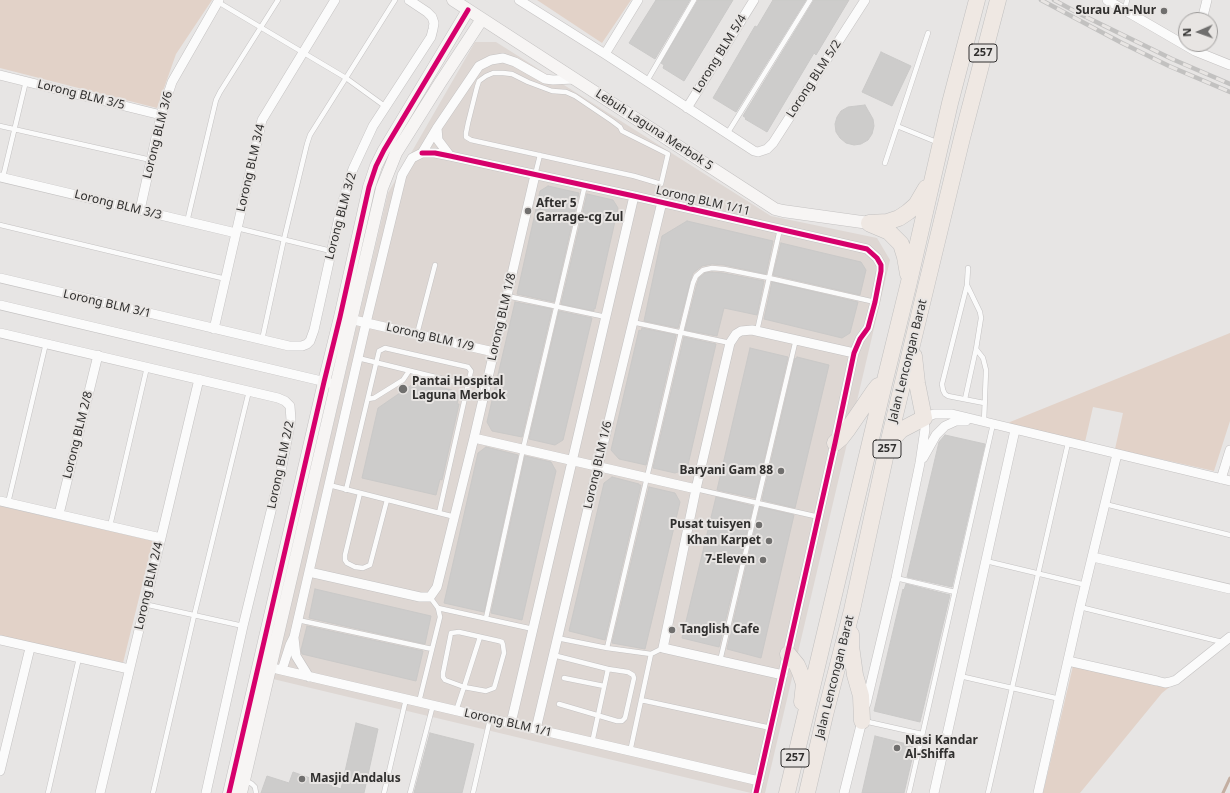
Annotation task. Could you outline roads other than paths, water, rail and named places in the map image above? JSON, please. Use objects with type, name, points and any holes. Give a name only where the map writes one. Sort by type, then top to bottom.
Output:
[{"type":"highway","name":"Jalan Lencongan Barat","points":[[787,793],[909,282],[940,144],[977,0]]},
{"type":"highway","name":"Jalan Lencongan Barat","points":[[807,793],[852,610],[888,444],[970,106],[998,0]]},
{"type":"highway","points":[[869,223],[887,222],[899,218],[908,212],[916,204],[934,174]]},
{"type":"highway","points":[[869,223],[888,232],[901,244],[905,257],[909,282]]},
{"type":"highway","points":[[888,444],[901,430],[924,418],[914,363],[915,335]]},
{"type":"highway","points":[[835,443],[848,429],[878,386],[884,384]]},
{"type":"highway","points":[[852,610],[851,646],[855,675],[861,696],[862,721]]},
{"type":"highway","points":[[788,654],[797,665],[804,684],[801,709],[804,723]]},
{"type":"street","name":"Lorong BLM 3/4","points":[[214,329],[262,120],[335,0]]},
{"type":"street","name":"Lorong BLM 3/2","points":[[214,329],[289,346],[302,346],[310,341],[314,330],[341,208],[349,180],[367,138],[431,37],[434,23],[432,17],[409,0]]},
{"type":"street","name":"Lebuh Laguna Merbok 5","points":[[453,0],[775,209],[869,223]]},
{"type":"street","points":[[519,0],[606,54],[727,134]]},
{"type":"street","points":[[606,54],[638,0]]},
{"type":"street","name":"Lorong BLM 5/4","points":[[687,108],[754,0]]},
{"type":"street","name":"Lorong BLM 5/2","points":[[727,134],[754,151],[758,152],[767,148],[772,143],[865,0]]},
{"type":"street","points":[[1107,0],[1178,38]]},
{"type":"street","points":[[1204,12],[1207,0]]},
{"type":"street","name":"Lorong BLM 3/6","points":[[140,210],[161,115],[172,82],[219,1]]},
{"type":"street","points":[[241,793],[276,669],[336,385],[345,318],[369,188],[376,166],[391,137],[468,10]]},
{"type":"street","points":[[228,793],[324,382],[345,318],[382,188],[396,153],[440,82],[482,19]]},
{"type":"street","points":[[1205,52],[1230,65]]},
{"type":"street","points":[[276,669],[294,637],[366,323],[400,182],[408,162],[412,158],[422,153],[479,66],[491,60],[503,58],[515,62],[545,79],[574,79]]},
{"type":"street","name":"Lorong BLM 3/5","points":[[0,75],[161,115]]},
{"type":"street","points":[[437,128],[438,140],[450,156]]},
{"type":"street","name":"Lorong BLM 1/11","points":[[422,153],[435,153],[585,185],[867,249],[877,258],[881,265],[875,302],[868,328],[860,339],[854,353],[819,517],[756,793]]},
{"type":"street","name":"Lorong BLM 1/8","points":[[430,597],[438,588],[535,175]]},
{"type":"street","name":"Lorong BLM 3/3","points":[[1,177],[187,222],[237,230]]},
{"type":"street","name":"Lorong BLM 1/6","points":[[511,723],[634,196]]},
{"type":"street","name":"Lorong BLM 1/6","points":[[536,729],[632,322],[662,202]]},
{"type":"street","name":"Lorong BLM 3/1","points":[[0,278],[214,329]]},
{"type":"street","points":[[0,305],[336,385]]},
{"type":"street","name":"Lorong BLM 1/9","points":[[345,318],[494,352]]},
{"type":"street","points":[[783,675],[663,648],[696,489],[730,343],[736,334],[747,330],[757,331],[854,353]]},
{"type":"street","name":"Lorong BLM 2/2","points":[[0,333],[249,391],[285,401],[290,406],[291,420],[282,466],[243,626],[206,793]]},
{"type":"street","name":"Lorong BLM 2/8","points":[[59,514],[98,356]]},
{"type":"street","name":"Lorong BLM 2/4","points":[[100,793],[199,379]]},
{"type":"street","points":[[844,793],[896,578],[920,463],[924,418],[934,414],[952,414],[1226,480],[1230,450]]},
{"type":"street","points":[[920,463],[936,435],[946,426],[956,421],[985,422]]},
{"type":"street","points":[[934,793],[1015,430]]},
{"type":"street","points":[[474,438],[696,489]]},
{"type":"street","points":[[1038,793],[1080,607],[1117,454]]},
{"type":"street","points":[[4,502],[160,538]]},
{"type":"street","points":[[1093,557],[1230,589]]},
{"type":"street","points":[[309,572],[420,597],[430,597]]},
{"type":"street","points":[[294,637],[296,656],[309,677]]},
{"type":"street","points":[[1068,661],[1165,683],[1176,680],[1227,639]]},
{"type":"street","points":[[0,640],[30,648],[129,669]]},
{"type":"street","points":[[0,771],[30,648]]},
{"type":"street","name":"Lorong BLM 1/1","points":[[258,665],[759,781]]},
{"type":"lane","points":[[187,222],[216,100],[278,0]]},
{"type":"lane","points":[[262,340],[284,239],[310,135],[395,0]]},
{"type":"lane","points":[[647,81],[694,0]]},
{"type":"lane","points":[[727,134],[810,0]]},
{"type":"lane","points":[[1125,10],[1127,0]]},
{"type":"lane","points":[[219,1],[261,28],[346,78],[386,107]]},
{"type":"lane","points":[[885,163],[928,33]]},
{"type":"lane","points":[[493,73],[512,74],[552,91],[566,92],[575,96],[612,121],[620,127],[622,131],[668,154],[661,184],[634,176],[540,155],[471,140],[466,136],[479,81],[493,73]]},
{"type":"lane","points":[[1,177],[26,81]]},
{"type":"lane","points":[[0,126],[151,160]]},
{"type":"lane","points":[[897,126],[940,144]]},
{"type":"lane","points":[[535,175],[540,155]]},
{"type":"lane","points":[[486,618],[523,449],[585,185]]},
{"type":"lane","points":[[0,225],[226,279]]},
{"type":"lane","points":[[237,230],[284,239],[331,251]]},
{"type":"lane","points":[[757,331],[780,230]]},
{"type":"lane","points":[[417,334],[436,265]]},
{"type":"lane","points":[[607,648],[681,332],[696,276],[703,270],[712,268],[724,269],[875,302]]},
{"type":"lane","points":[[968,268],[967,284],[942,384],[943,390],[948,396],[984,403]]},
{"type":"lane","points":[[965,399],[981,318],[980,312],[967,284]]},
{"type":"lane","points":[[507,296],[606,317]]},
{"type":"lane","points":[[632,322],[730,343]]},
{"type":"lane","points":[[720,661],[796,339]]},
{"type":"lane","points":[[4,502],[46,343]]},
{"type":"lane","points":[[346,490],[379,351],[385,348],[468,367],[471,371],[439,513]]},
{"type":"lane","points":[[909,793],[954,592],[985,422],[984,403],[986,370],[983,358],[976,349]]},
{"type":"lane","points":[[358,358],[468,385]]},
{"type":"lane","points":[[110,526],[147,367]]},
{"type":"lane","points":[[368,399],[374,398],[403,380],[409,371]]},
{"type":"lane","points":[[153,793],[194,616],[249,391]]},
{"type":"lane","points":[[988,793],[1068,442]]},
{"type":"lane","points":[[329,485],[455,517]]},
{"type":"lane","points":[[696,489],[819,517]]},
{"type":"lane","points":[[360,493],[345,555],[345,560],[347,563],[355,567],[363,568],[370,565],[387,500]]},
{"type":"lane","points":[[1105,504],[1230,535]]},
{"type":"lane","points":[[986,561],[1086,585]]},
{"type":"lane","points":[[896,578],[954,592]]},
{"type":"lane","points":[[419,702],[440,617],[438,608],[430,597]]},
{"type":"lane","points":[[144,604],[243,626]]},
{"type":"lane","points":[[1080,607],[1227,639]]},
{"type":"lane","points":[[438,608],[533,629]]},
{"type":"lane","points":[[298,620],[432,649]]},
{"type":"lane","points":[[458,632],[502,642],[504,653],[494,688],[486,691],[464,687],[445,680],[443,677],[451,633],[458,632]]},
{"type":"lane","points":[[456,711],[480,637]]},
{"type":"lane","points":[[557,638],[607,648],[650,654],[663,648]]},
{"type":"lane","points":[[630,752],[650,654]]},
{"type":"lane","points":[[553,655],[608,669],[628,672],[633,675],[634,678],[626,718],[622,721],[598,716],[559,704]]},
{"type":"lane","points":[[48,793],[79,658]]},
{"type":"lane","points":[[592,743],[608,669]]},
{"type":"lane","points":[[960,676],[1011,689],[1060,699]]},
{"type":"lane","points":[[564,678],[604,686]]},
{"type":"lane","points":[[384,793],[406,699]]},
{"type":"lane","points":[[641,700],[771,728]]},
{"type":"lane","points":[[410,793],[433,705]]},
{"type":"lane","points":[[473,793],[490,718]]},
{"type":"lane","points":[[862,721],[922,734]]},
{"type":"lane","points":[[244,779],[255,787],[256,793]]},
{"type":"waterway","points":[[1223,793],[1230,778]]},
{"type":"railway","points":[[1041,0],[1169,66],[1230,92]]},
{"type":"railway","points":[[1054,0],[1172,59],[1230,84]]},
{"type":"place","name":"Surau An-Nur","points":[[1164,11]]},
{"type":"place","name":"After 5 Garrage-cg Zul","points":[[528,211]]},
{"type":"place","name":"Pantai Hospital Laguna Merbok","points":[[403,389]]},
{"type":"place","name":"Baryani Gam 88","points":[[781,471]]},
{"type":"place","name":"Pusat tuisyen","points":[[759,525]]},
{"type":"place","name":"Khan Karpet","points":[[769,541]]},
{"type":"place","name":"7-Eleven","points":[[763,560]]},
{"type":"place","name":"Tanglish Cafe","points":[[672,630]]},
{"type":"place","name":"Nasi Kandar Al-Shiffa","points":[[897,748]]},
{"type":"place","name":"Masjid Andalus","points":[[302,779]]}]
